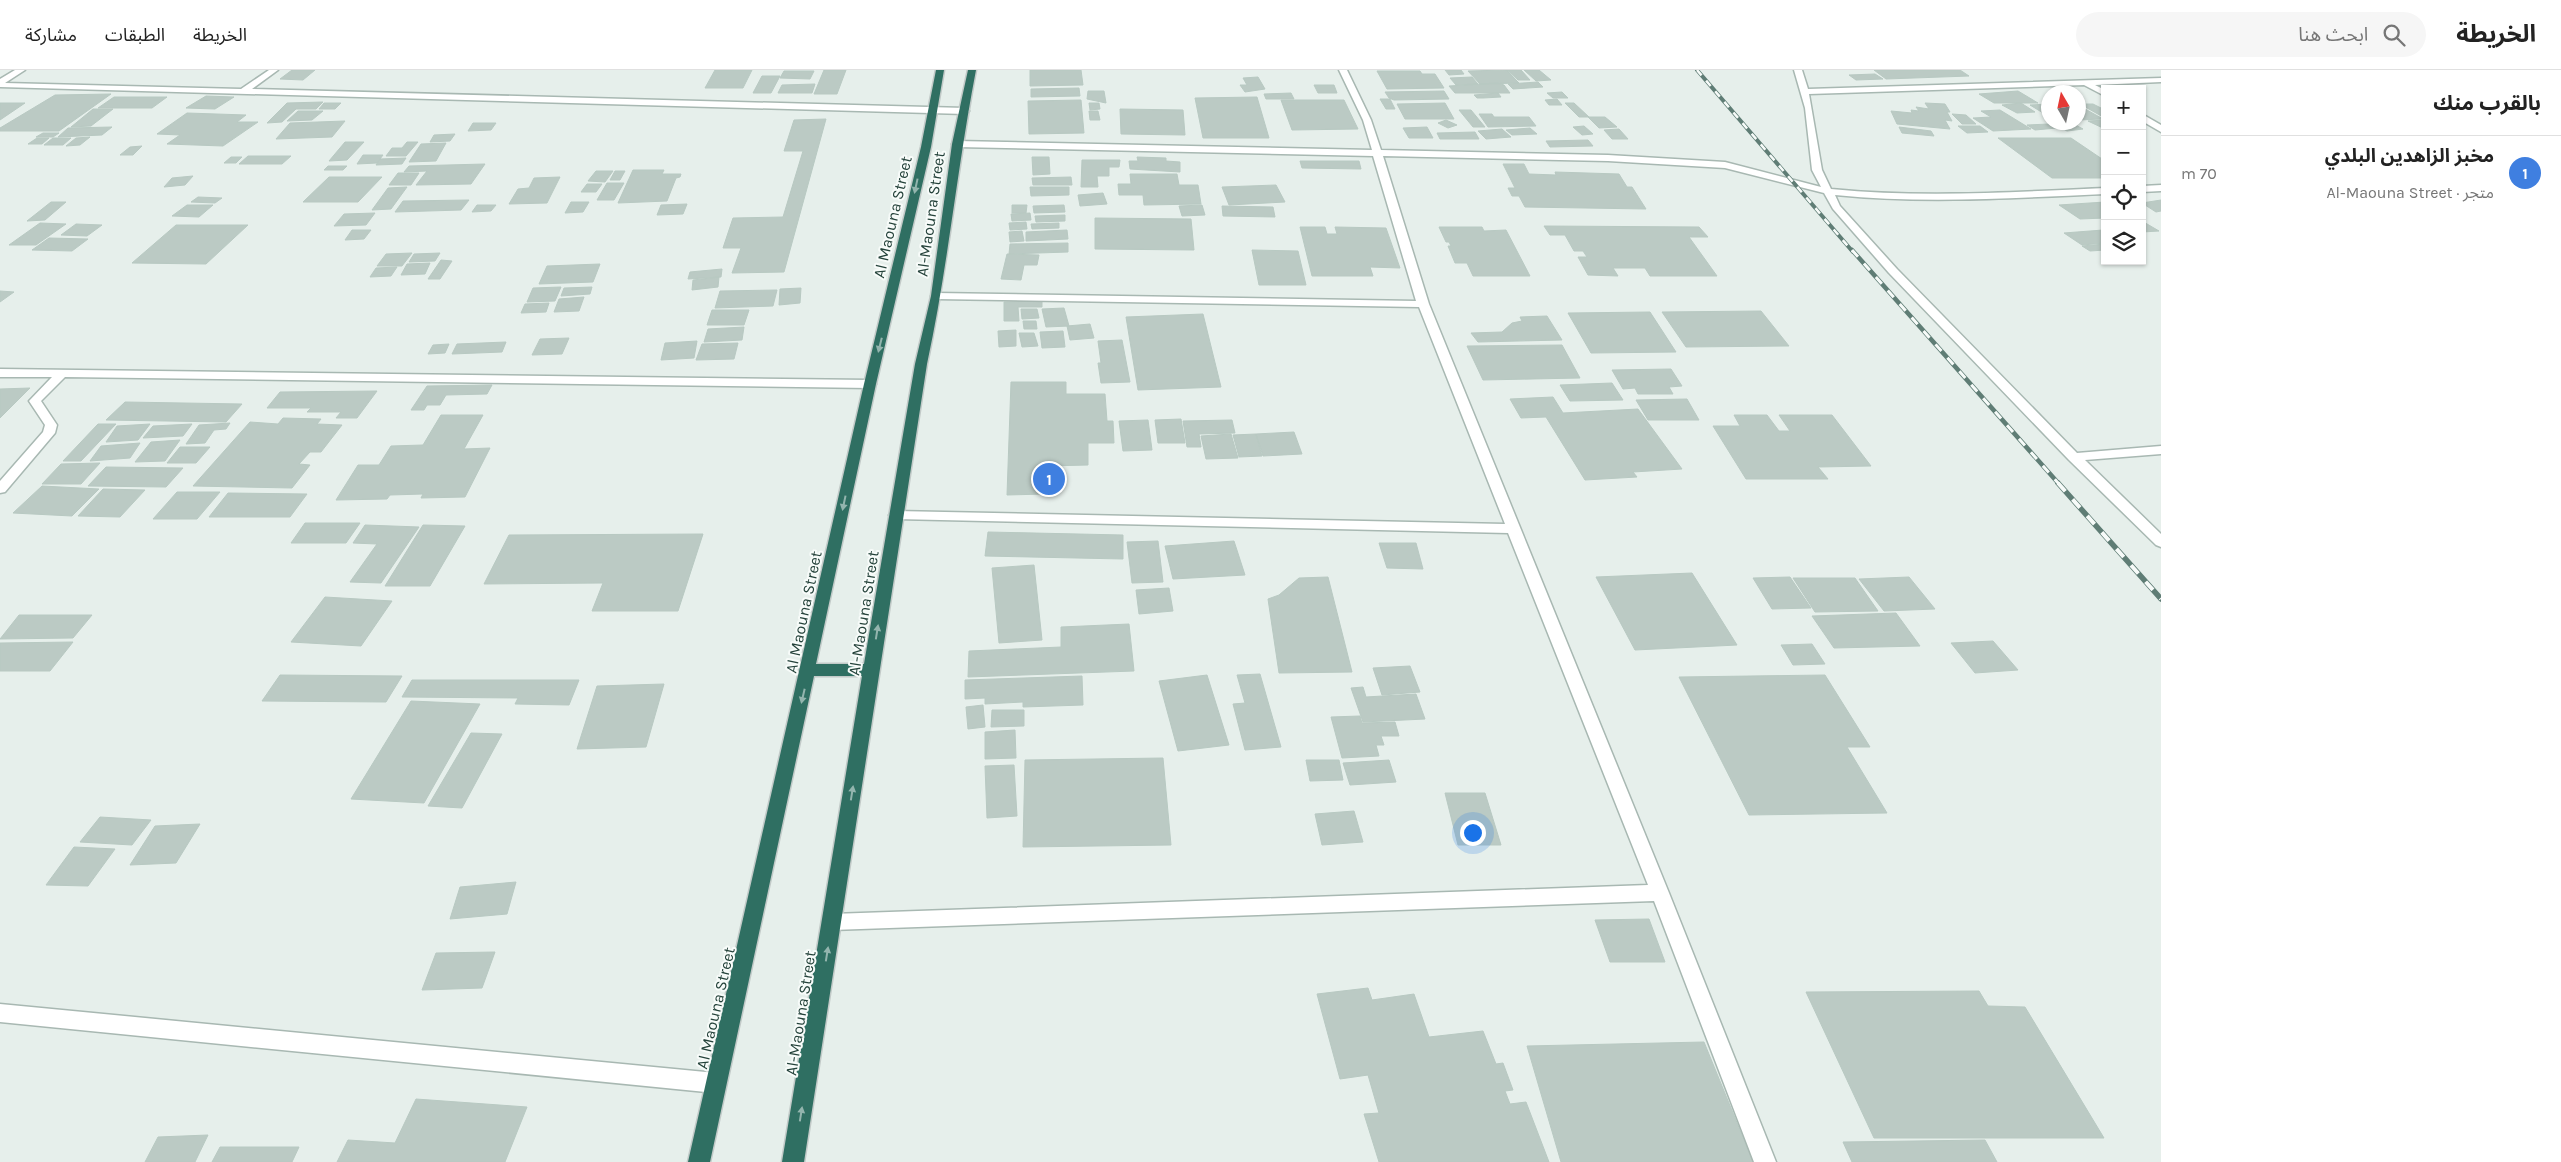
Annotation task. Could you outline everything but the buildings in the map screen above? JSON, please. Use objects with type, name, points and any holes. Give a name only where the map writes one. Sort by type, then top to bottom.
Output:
[{"type":"highway","name":"Al Maouna Street","points":[[699,1162],[809,670],[870,384],[905,238],[940,70]]},
{"type":"highway","name":"Al-Maouna Street","points":[[793,1162],[896,515],[921,364],[936,296],[957,144],[972,70]]},
{"type":"highway","points":[[809,670],[871,670]]},
{"type":"street","points":[[0,83],[22,70]]},
{"type":"street","points":[[242,92],[274,70]]},
{"type":"street","points":[[1343,70],[1363,111],[1423,304],[1660,893],[1765,1162]]},
{"type":"street","points":[[1798,70],[1806,92],[1817,170],[1826,191],[1836,207],[1893,271],[2074,457],[2161,542]]},
{"type":"street","points":[[2154,70],[2161,76]]},
{"type":"street","points":[[1806,92],[2161,80]]},
{"type":"street","points":[[2086,82],[2101,91]]},
{"type":"street","points":[[0,83],[242,92],[965,111]]},
{"type":"street","points":[[2146,120],[2161,129]]},
{"type":"street","points":[[957,144],[1608,158],[1726,165],[1826,191],[1866,195],[1980,196],[2101,191]]},
{"type":"street","points":[[2146,189],[2161,188]]},
{"type":"street","points":[[936,296],[1423,304]]},
{"type":"street","points":[[0,489],[49,433],[51,425],[35,401],[63,373]]},
{"type":"street","points":[[0,374],[63,373],[870,384]]},
{"type":"street","points":[[2074,457],[2161,450]]},
{"type":"street","points":[[896,515],[1513,529]]},
{"type":"street","points":[[832,922],[1660,893]]},
{"type":"street","points":[[0,1013],[716,1083]]},
{"type":"railway","points":[[1697,70],[1853,252]]},
{"type":"railway","points":[[1852,250],[2059,484]]},
{"type":"railway","points":[[2058,483],[2161,599]]},
{"type":"place","name":"مخبز الزاهدين البلدي","points":[[1049,479]]}]
